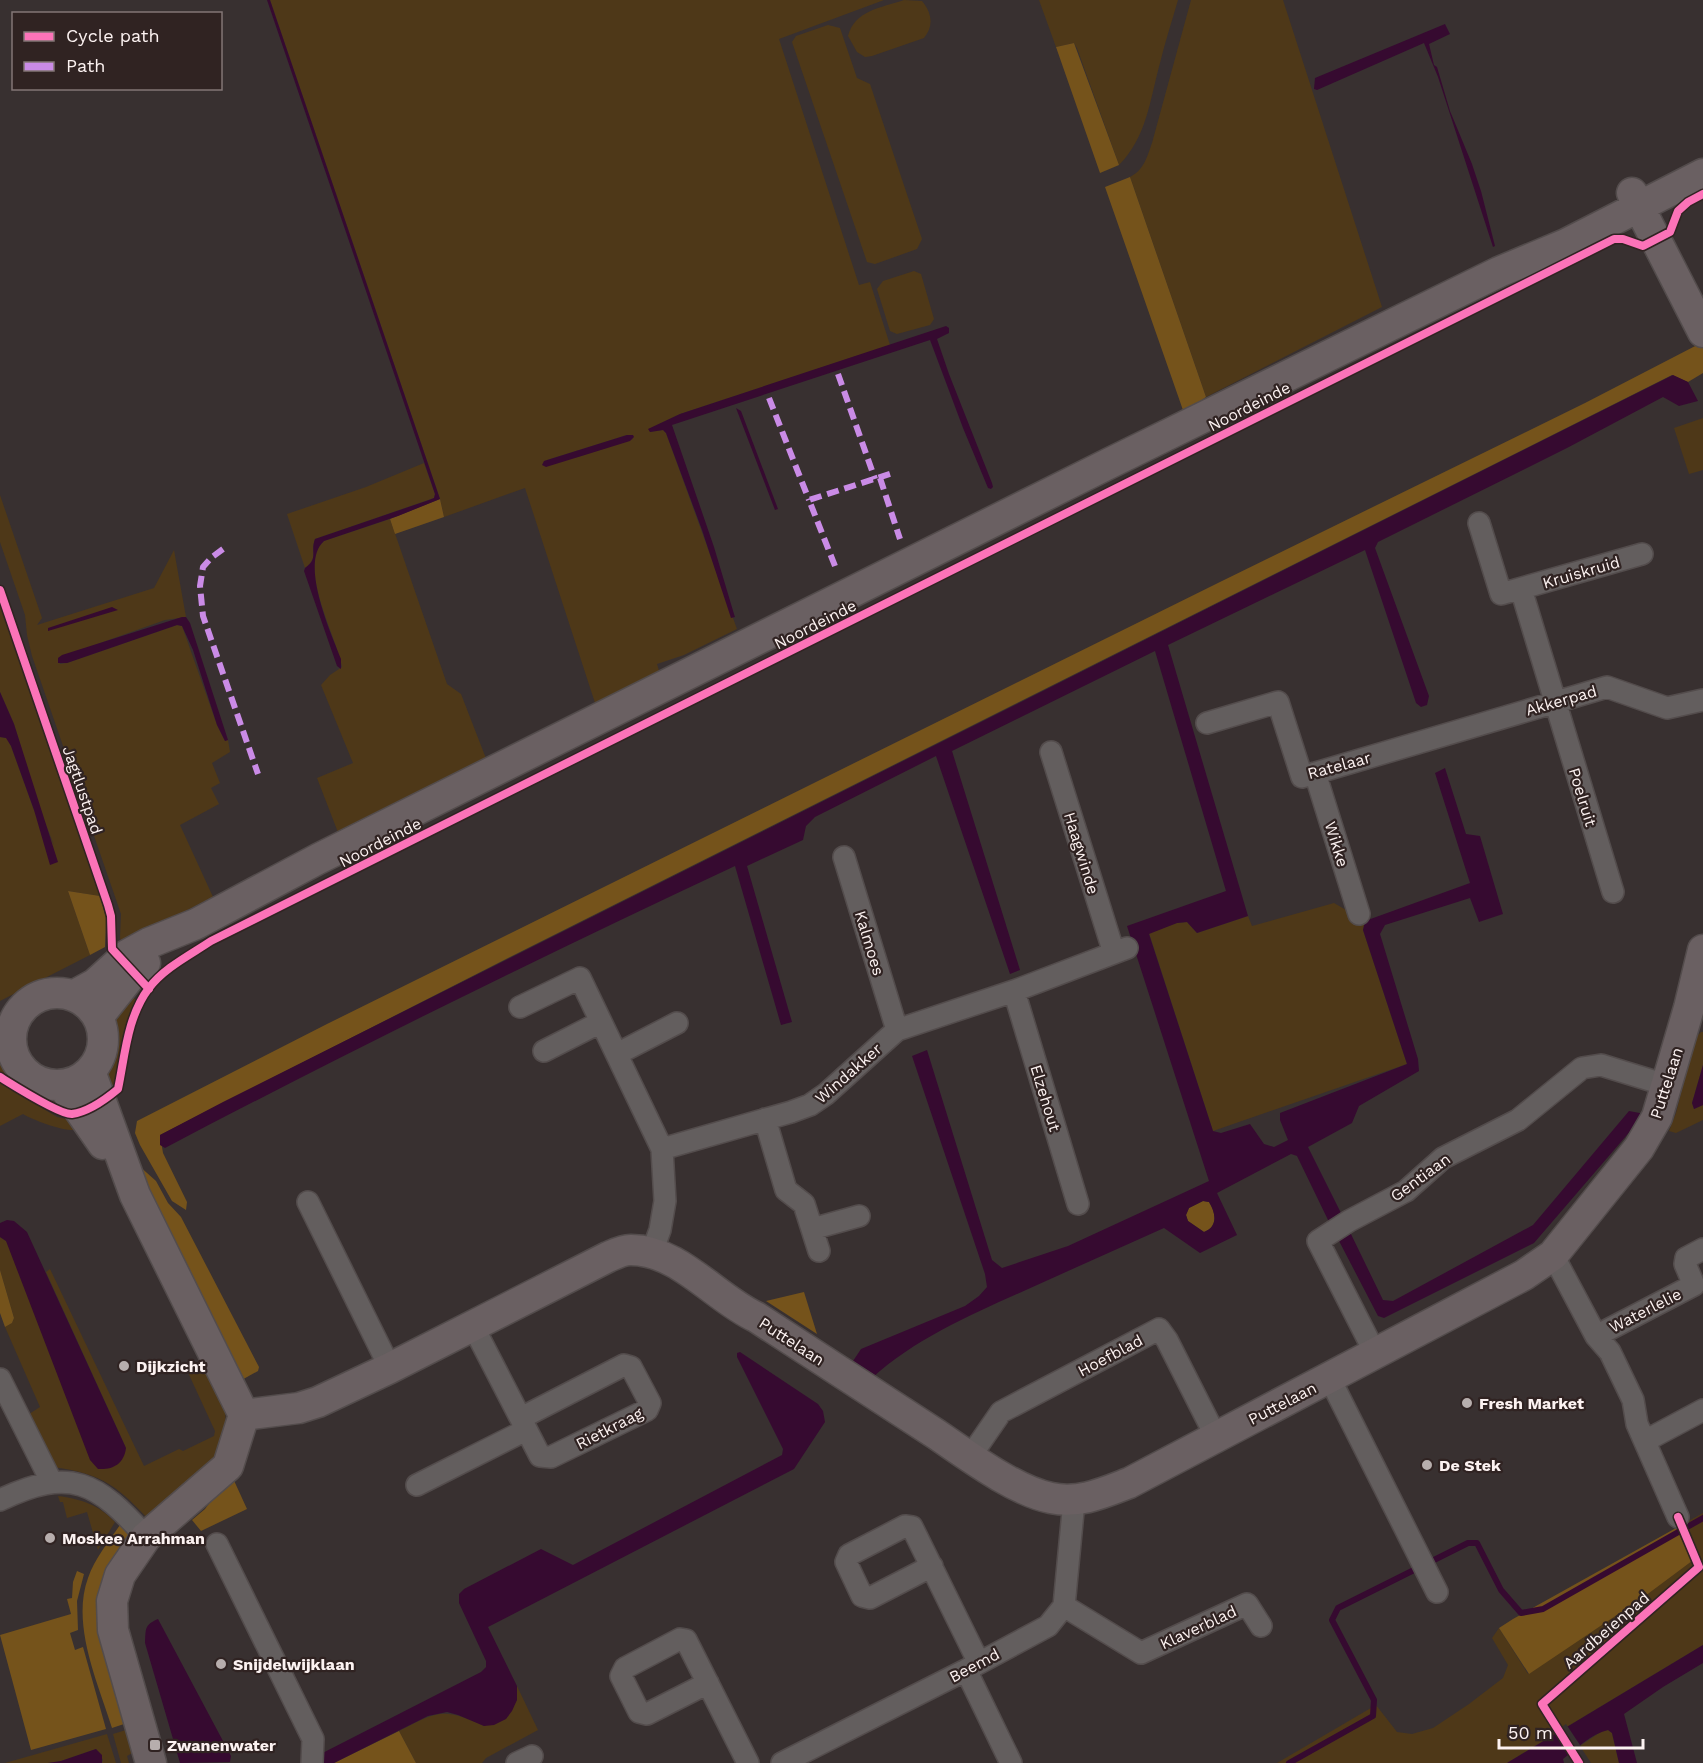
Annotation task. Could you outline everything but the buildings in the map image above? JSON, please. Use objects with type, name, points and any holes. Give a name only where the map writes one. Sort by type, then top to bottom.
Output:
[{"type":"street","name":"Noordeinde","points":[[1636,200],[1703,160]]},
{"type":"street","name":"Noordeinde","points":[[73,996],[95,984],[127,955],[149,943],[196,924],[318,860],[1100,468],[1499,272],[1560,232],[1703,174]]},
{"type":"street","points":[[1636,200],[1703,332]]},
{"type":"street","name":"Kruiskruid","points":[[1479,523],[1501,594],[1642,554]]},
{"type":"street","name":"Kruiskruid","points":[[1521,589],[1554,702]]},
{"type":"street","name":"Akkerpad","points":[[1418,742],[1607,687],[1667,708],[1703,700]]},
{"type":"street","name":"Ratelaar","points":[[1208,723],[1278,702],[1302,777],[1418,742]]},
{"type":"street","name":"Poelruit","points":[[1554,702],[1613,892]]},
{"type":"street","name":"Haagwinde","points":[[1051,752],[1120,951]]},
{"type":"street","name":"Wikke","points":[[1315,773],[1359,915]]},
{"type":"street","name":"Kalmoes","points":[[844,857],[897,1030]]},
{"type":"street","name":"Noordeinde","points":[[98,1017],[139,967],[196,924]]},
{"type":"street","name":"Puttelaan","points":[[244,1414],[279,1411],[318,1402],[628,1249],[652,1252],[673,1261],[743,1311],[756,1317],[970,1457],[1028,1491],[1051,1498],[1074,1501],[1096,1496],[1130,1483],[1330,1379],[1524,1275],[1553,1255],[1639,1148],[1658,1117],[1666,1085],[1696,1010],[1703,950]]},
{"type":"street","name":"Windakker","points":[[662,1149],[810,1105],[826,1094],[897,1030],[1014,991],[1120,951]]},
{"type":"street","points":[[520,1007],[580,978],[662,1149],[665,1201],[660,1230],[652,1252]]},
{"type":"street","name":"Elzehout","points":[[1014,991],[1078,1204]]},
{"type":"street","points":[[54,993],[73,996],[87,1004],[98,1017],[103,1046],[98,1060],[90,1071],[77,1081],[62,1085],[47,1084],[33,1078],[22,1068],[7,1042],[21,1010],[36,998],[54,993]]},
{"type":"street","points":[[544,1051],[601,1022]]},
{"type":"street","points":[[617,1054],[677,1023]]},
{"type":"street","name":"Gentiaan","points":[[1375,1353],[1318,1241],[1349,1221],[1406,1191],[1443,1158],[1518,1120],[1582,1068],[1601,1065],[1666,1085]]},
{"type":"street","points":[[90,1071],[135,1195]]},
{"type":"street","points":[[62,1085],[135,1195],[244,1414],[228,1466],[146,1538],[120,1575],[112,1600],[113,1630],[151,1763]]},
{"type":"street","points":[[765,1119],[786,1190],[804,1204],[819,1251]]},
{"type":"street","points":[[308,1202],[390,1368]]},
{"type":"street","points":[[812,1229],[859,1216]]},
{"type":"street","name":"Waterlelie","points":[[1596,1336],[1699,1293],[1685,1264],[1686,1258],[1703,1248]]},
{"type":"street","name":"Waterlelie","points":[[1553,1255],[1596,1336],[1610,1352],[1633,1400],[1637,1424],[1678,1517]]},
{"type":"street","name":"Rietkraag","points":[[417,1485],[524,1424],[624,1365],[631,1367],[650,1403],[647,1410],[551,1457],[540,1456],[524,1424],[473,1326]]},
{"type":"street","name":"Hoefblad","points":[[970,1457],[1001,1412],[1159,1329],[1167,1340],[1216,1437]]},
{"type":"street","points":[[0,1379],[51,1481]]},
{"type":"street","name":"Puttelaan","points":[[1330,1379],[1437,1592]]},
{"type":"street","points":[[1645,1441],[1703,1410]]},
{"type":"street","points":[[0,1500],[51,1481],[70,1482],[100,1493],[120,1508],[146,1538]]},
{"type":"street","points":[[1064,1606],[1074,1522],[1074,1501]]},
{"type":"street","points":[[217,1544],[313,1739],[313,1757]]},
{"type":"street","points":[[932,1566],[1011,1763]]},
{"type":"street","name":"Klaverblad","points":[[1064,1606],[1141,1653],[1247,1604],[1261,1626]]},
{"type":"street","name":"Beemd","points":[[782,1763],[1048,1626],[1064,1606]]},
{"type":"street","points":[[708,1683],[748,1763]]},
{"type":"shaded area","points":[[267,0],[270,0],[440,499],[324,541],[317,551],[315,565],[319,599],[341,659],[341,669],[337,666],[304,571],[312,561],[315,539],[429,500],[434,498],[435,494]]},
{"type":"shaded area","points":[[270,0],[884,0],[779,39],[859,285],[870,282],[890,345],[680,414],[649,429],[650,432],[663,430],[666,433],[737,629],[684,655],[657,664],[661,677],[597,709],[525,488],[444,517],[440,499]],"holes":[[[627,435],[633,439],[578,457],[544,461]]]},
{"type":"shaded area","points":[[904,0],[922,1],[928,10],[930,24],[924,38],[872,56],[865,57],[857,52],[848,36],[856,21],[870,11]]},
{"type":"shaded area","points":[[1039,0],[1178,0],[1142,130],[1119,165],[1077,48],[1074,43],[1056,47]]},
{"type":"shaded area","points":[[1191,0],[1283,0],[1382,307],[1206,397],[1130,177],[1142,167],[1147,158]]},
{"type":"shaded area","points":[[1445,24],[1450,34],[1429,44],[1450,111],[1481,191],[1495,246],[1493,247],[1438,77],[1424,43],[1317,90],[1314,89],[1315,78]]},
{"type":"shaded area","points":[[828,25],[840,28],[857,78],[870,84],[922,239],[917,249],[875,264],[867,262],[792,42],[796,36]]},
{"type":"shaded area","points":[[1074,43],[1119,165],[1100,173],[1056,47]]},
{"type":"shaded area","points":[[1130,177],[1206,397],[1184,413],[1105,187]]},
{"type":"shaded area","points":[[914,271],[921,274],[934,319],[930,325],[897,334],[890,331],[877,289],[883,281]]},
{"type":"shaded area","points":[[946,326],[949,328],[949,333],[937,339],[992,483],[991,489],[988,488],[963,428],[930,340],[672,425],[714,547],[735,617],[731,618],[702,530],[666,433],[663,430],[650,432],[648,429],[680,414]]},
{"type":"shaded area","points":[[1701,343],[1703,373],[1688,382],[1672,375],[522,951],[160,1135],[163,1153],[187,1202],[186,1210],[172,1201],[140,1145],[135,1133],[137,1121],[327,1024],[1585,403]]},
{"type":"shaded area","points":[[1673,375],[1688,382],[1698,401],[1679,406],[1663,397],[1567,448],[1378,542],[1375,548],[1429,696],[1427,705],[1421,707],[1416,703],[1365,550],[1168,645],[1248,916],[1197,933],[1187,922],[1177,923],[1149,934],[1213,1131],[1221,1133],[1250,1124],[1264,1144],[1274,1147],[1288,1140],[1280,1120],[1280,1113],[1407,1064],[1363,930],[1365,921],[1470,883],[1435,773],[1445,768],[1466,834],[1480,836],[1503,914],[1479,922],[1470,898],[1385,925],[1380,934],[1418,1059],[1419,1071],[1359,1106],[1352,1123],[1308,1147],[1342,1215],[1329,1222],[1297,1156],[1291,1154],[1217,1193],[1237,1235],[1200,1253],[1164,1228],[946,1328],[907,1351],[872,1378],[851,1364],[861,1349],[965,1306],[987,1287],[985,1274],[912,1056],[927,1050],[992,1260],[1002,1268],[1068,1246],[1209,1181],[1127,926],[1226,891],[1155,651],[952,751],[1020,970],[1010,974],[936,756],[815,817],[806,826],[803,840],[747,866],[792,1022],[781,1025],[735,866],[448,1004],[165,1148],[160,1145],[160,1135]],"holes":[[[1203,1201],[1209,1202],[1213,1211],[1214,1223],[1209,1230],[1204,1232],[1188,1221],[1186,1215],[1189,1208]]]},
{"type":"shaded area","points":[[736,408],[741,411],[778,509],[775,510]]},
{"type":"shaded area","points":[[1703,418],[1703,470],[1689,474],[1674,428]]},
{"type":"shaded area","points":[[627,435],[634,437],[630,441],[546,467],[542,465],[544,461]]},
{"type":"shaded area","points":[[424,463],[435,494],[434,498],[315,539],[312,561],[305,568],[287,514],[366,487]]},
{"type":"shaded area","points":[[0,495],[42,618],[37,625],[154,588],[174,550],[186,617],[165,620],[58,658],[60,664],[67,663],[177,625],[182,626],[217,725],[225,741],[228,740],[230,752],[212,763],[220,783],[211,788],[219,804],[180,825],[213,897],[122,943],[120,938],[121,914],[32,656],[25,615],[0,542]]},
{"type":"shaded area","points":[[440,499],[444,517],[395,534],[390,519]]},
{"type":"shaded area","points":[[390,519],[447,684],[461,694],[487,761],[339,835],[317,778],[353,763],[321,685],[342,667],[321,602],[314,567],[317,552],[324,541]]},
{"type":"shaded area","points":[[0,604],[100,896],[68,891],[90,955],[0,1001],[0,737],[7,738],[11,746],[34,810],[54,845],[40,810],[14,724],[0,692]]},
{"type":"shaded area","points":[[112,607],[118,610],[48,631],[48,628]]},
{"type":"shaded area","points":[[186,617],[190,623],[228,740],[225,741],[217,725],[193,650],[182,626],[177,625],[67,663],[58,663],[58,658],[62,655]]},
{"type":"shaded area","points":[[0,692],[14,724],[58,862],[50,865],[34,810],[11,746],[6,738],[0,737]]},
{"type":"shaded area","points":[[68,891],[100,896],[106,918],[105,947],[90,955]]},
{"type":"shaded area","points":[[1334,903],[1365,921],[1363,930],[1407,1064],[1213,1131],[1149,933],[1177,923],[1187,922],[1197,933],[1248,916],[1252,926]]},
{"type":"shaded area","points":[[123,992],[137,1000],[125,1033],[115,1082],[110,1089],[103,1072],[113,1049],[113,1022]]},
{"type":"shaded area","points":[[1703,1032],[1703,1065],[1692,1103],[1694,1109],[1703,1105],[1703,1120],[1676,1133],[1669,1131],[1676,1113],[1695,1038]]},
{"type":"shaded area","points":[[0,1062],[31,1085],[59,1096],[64,1108],[0,1072]]},
{"type":"shaded area","points":[[1703,1065],[1703,1105],[1694,1109],[1692,1103]]},
{"type":"shaded area","points":[[0,1083],[57,1117],[76,1121],[81,1129],[61,1128],[23,1114],[0,1126]]},
{"type":"shaded area","points":[[1629,1111],[1645,1114],[1534,1243],[1384,1318],[1378,1316],[1338,1239],[1349,1230],[1383,1300],[1393,1301],[1533,1225]]},
{"type":"shaded area","points":[[128,1156],[156,1181],[168,1203],[181,1217],[259,1367],[258,1371],[238,1382]]},
{"type":"shaded area","points":[[1203,1201],[1209,1202],[1214,1219],[1212,1227],[1204,1232],[1188,1221],[1186,1215],[1189,1208]]},
{"type":"shaded area","points":[[7,1220],[14,1221],[27,1232],[126,1448],[123,1458],[113,1467],[98,1469],[90,1460],[6,1241],[0,1237],[0,1223]]},
{"type":"shaded area","points":[[0,1237],[6,1241],[126,1448],[46,1272],[50,1269],[144,1466],[179,1449],[183,1451],[214,1436],[215,1431],[185,1366],[194,1362],[203,1362],[225,1407],[226,1431],[217,1457],[153,1524],[109,1484],[85,1473],[52,1467],[26,1416],[40,1407],[5,1327],[12,1323],[14,1318],[0,1270]]},
{"type":"shaded area","points":[[0,1270],[14,1318],[12,1323],[5,1327],[0,1313]]},
{"type":"shaded area","points":[[804,1292],[817,1334],[766,1301]]},
{"type":"shaded area","points":[[740,1352],[818,1404],[823,1411],[825,1422],[794,1469],[488,1627],[517,1686],[517,1700],[506,1719],[494,1725],[484,1726],[447,1712],[428,1716],[334,1763],[303,1763],[481,1672],[486,1667],[486,1661],[459,1603],[459,1594],[464,1589],[541,1549],[573,1565],[782,1455],[783,1449],[737,1357],[737,1353]]},
{"type":"shaded area","points":[[231,1474],[247,1509],[201,1531],[192,1520],[205,1509]]},
{"type":"shaded area","points":[[58,1496],[89,1504],[103,1511],[115,1522],[98,1550],[87,1512],[67,1518],[63,1502],[60,1502]]},
{"type":"shaded area","points":[[1703,1513],[1703,1645],[1507,1763],[1277,1763],[1376,1705],[1397,1732],[1412,1734],[1433,1728],[1503,1678],[1508,1665],[1492,1638],[1499,1628],[1528,1674],[1692,1561],[1676,1528]]},
{"type":"shaded area","points":[[122,1522],[128,1529],[129,1538],[114,1567],[130,1722],[112,1728],[88,1654],[83,1615],[88,1578],[103,1549]]},
{"type":"shaded area","points":[[1676,1528],[1692,1561],[1645,1596],[1529,1674],[1499,1628]]},
{"type":"shaded area","points":[[77,1571],[84,1574],[77,1601],[78,1630],[70,1633],[75,1650],[83,1647],[106,1729],[31,1750],[0,1635],[71,1614],[67,1599],[72,1598],[73,1582]]},
{"type":"shaded area","points":[[158,1619],[231,1756],[230,1762],[180,1763],[145,1643],[147,1628],[150,1623]]},
{"type":"shaded area","points":[[1703,1645],[1703,1663],[1624,1714],[1637,1763],[1619,1763],[1612,1733],[1608,1730],[1584,1742],[1563,1759],[1564,1763],[1507,1763]]},
{"type":"shaded area","points":[[517,1686],[538,1730],[486,1758],[482,1763],[416,1763],[399,1731],[423,1719],[441,1714],[459,1716],[484,1726],[517,1700]]},
{"type":"shaded area","points":[[126,1730],[132,1753],[127,1756],[129,1763],[121,1763],[113,1734]]},
{"type":"shaded area","points":[[1608,1730],[1612,1733],[1619,1763],[1591,1763],[1580,1746],[1602,1731]]},
{"type":"shaded area","points":[[399,1731],[416,1763],[334,1763]]},
{"type":"shaded area","points":[[107,1734],[116,1763],[102,1763],[103,1760],[96,1749],[48,1763],[5,1763]]},
{"type":"shaded area","points":[[96,1749],[102,1755],[102,1763],[48,1763],[61,1761]]},
{"type":"pier","points":[[1566,1724],[1582,1748],[1571,1757],[1554,1732]]},
{"type":"waterway","points":[[1289,1763],[1373,1716],[1374,1700],[1332,1620],[1338,1608],[1468,1543],[1477,1543],[1501,1590],[1521,1613],[1543,1609],[1703,1518]]},
{"type":"marked path","points":[[838,374],[875,479]]},
{"type":"marked path","points":[[769,398],[809,500]]},
{"type":"marked path","points":[[835,566],[809,500],[893,473]]},
{"type":"marked path","points":[[880,478],[900,539]]},
{"type":"marked path","points":[[223,549],[203,567],[200,586],[203,616],[258,774]]},
{"type":"cycle path","points":[[0,1077],[36,1099],[66,1113],[78,1113],[90,1108],[118,1089],[131,1024],[149,988],[170,968],[211,941],[1614,239],[1623,239],[1643,246],[1670,232],[1678,211],[1688,202],[1703,194]]},
{"type":"cycle path","name":"Jagtlustpad","points":[[0,590],[108,905],[111,916],[112,949],[149,989]]},
{"type":"cycle path","name":"Aardbeienpad","points":[[1579,1763],[1542,1704],[1699,1567],[1678,1517]]},
{"type":"place","name":"Dijkzicht","points":[[124,1366]]},
{"type":"place","name":"Fresh Market","points":[[1467,1403]]},
{"type":"place","name":"De Stek","points":[[1427,1465]]},
{"type":"place","name":"Moskee Arrahman","points":[[50,1538]]},
{"type":"place","name":"Snijdelwijklaan","points":[[221,1664]]},
{"type":"place","name":"Zwanenwater","points":[[155,1745]]}]
